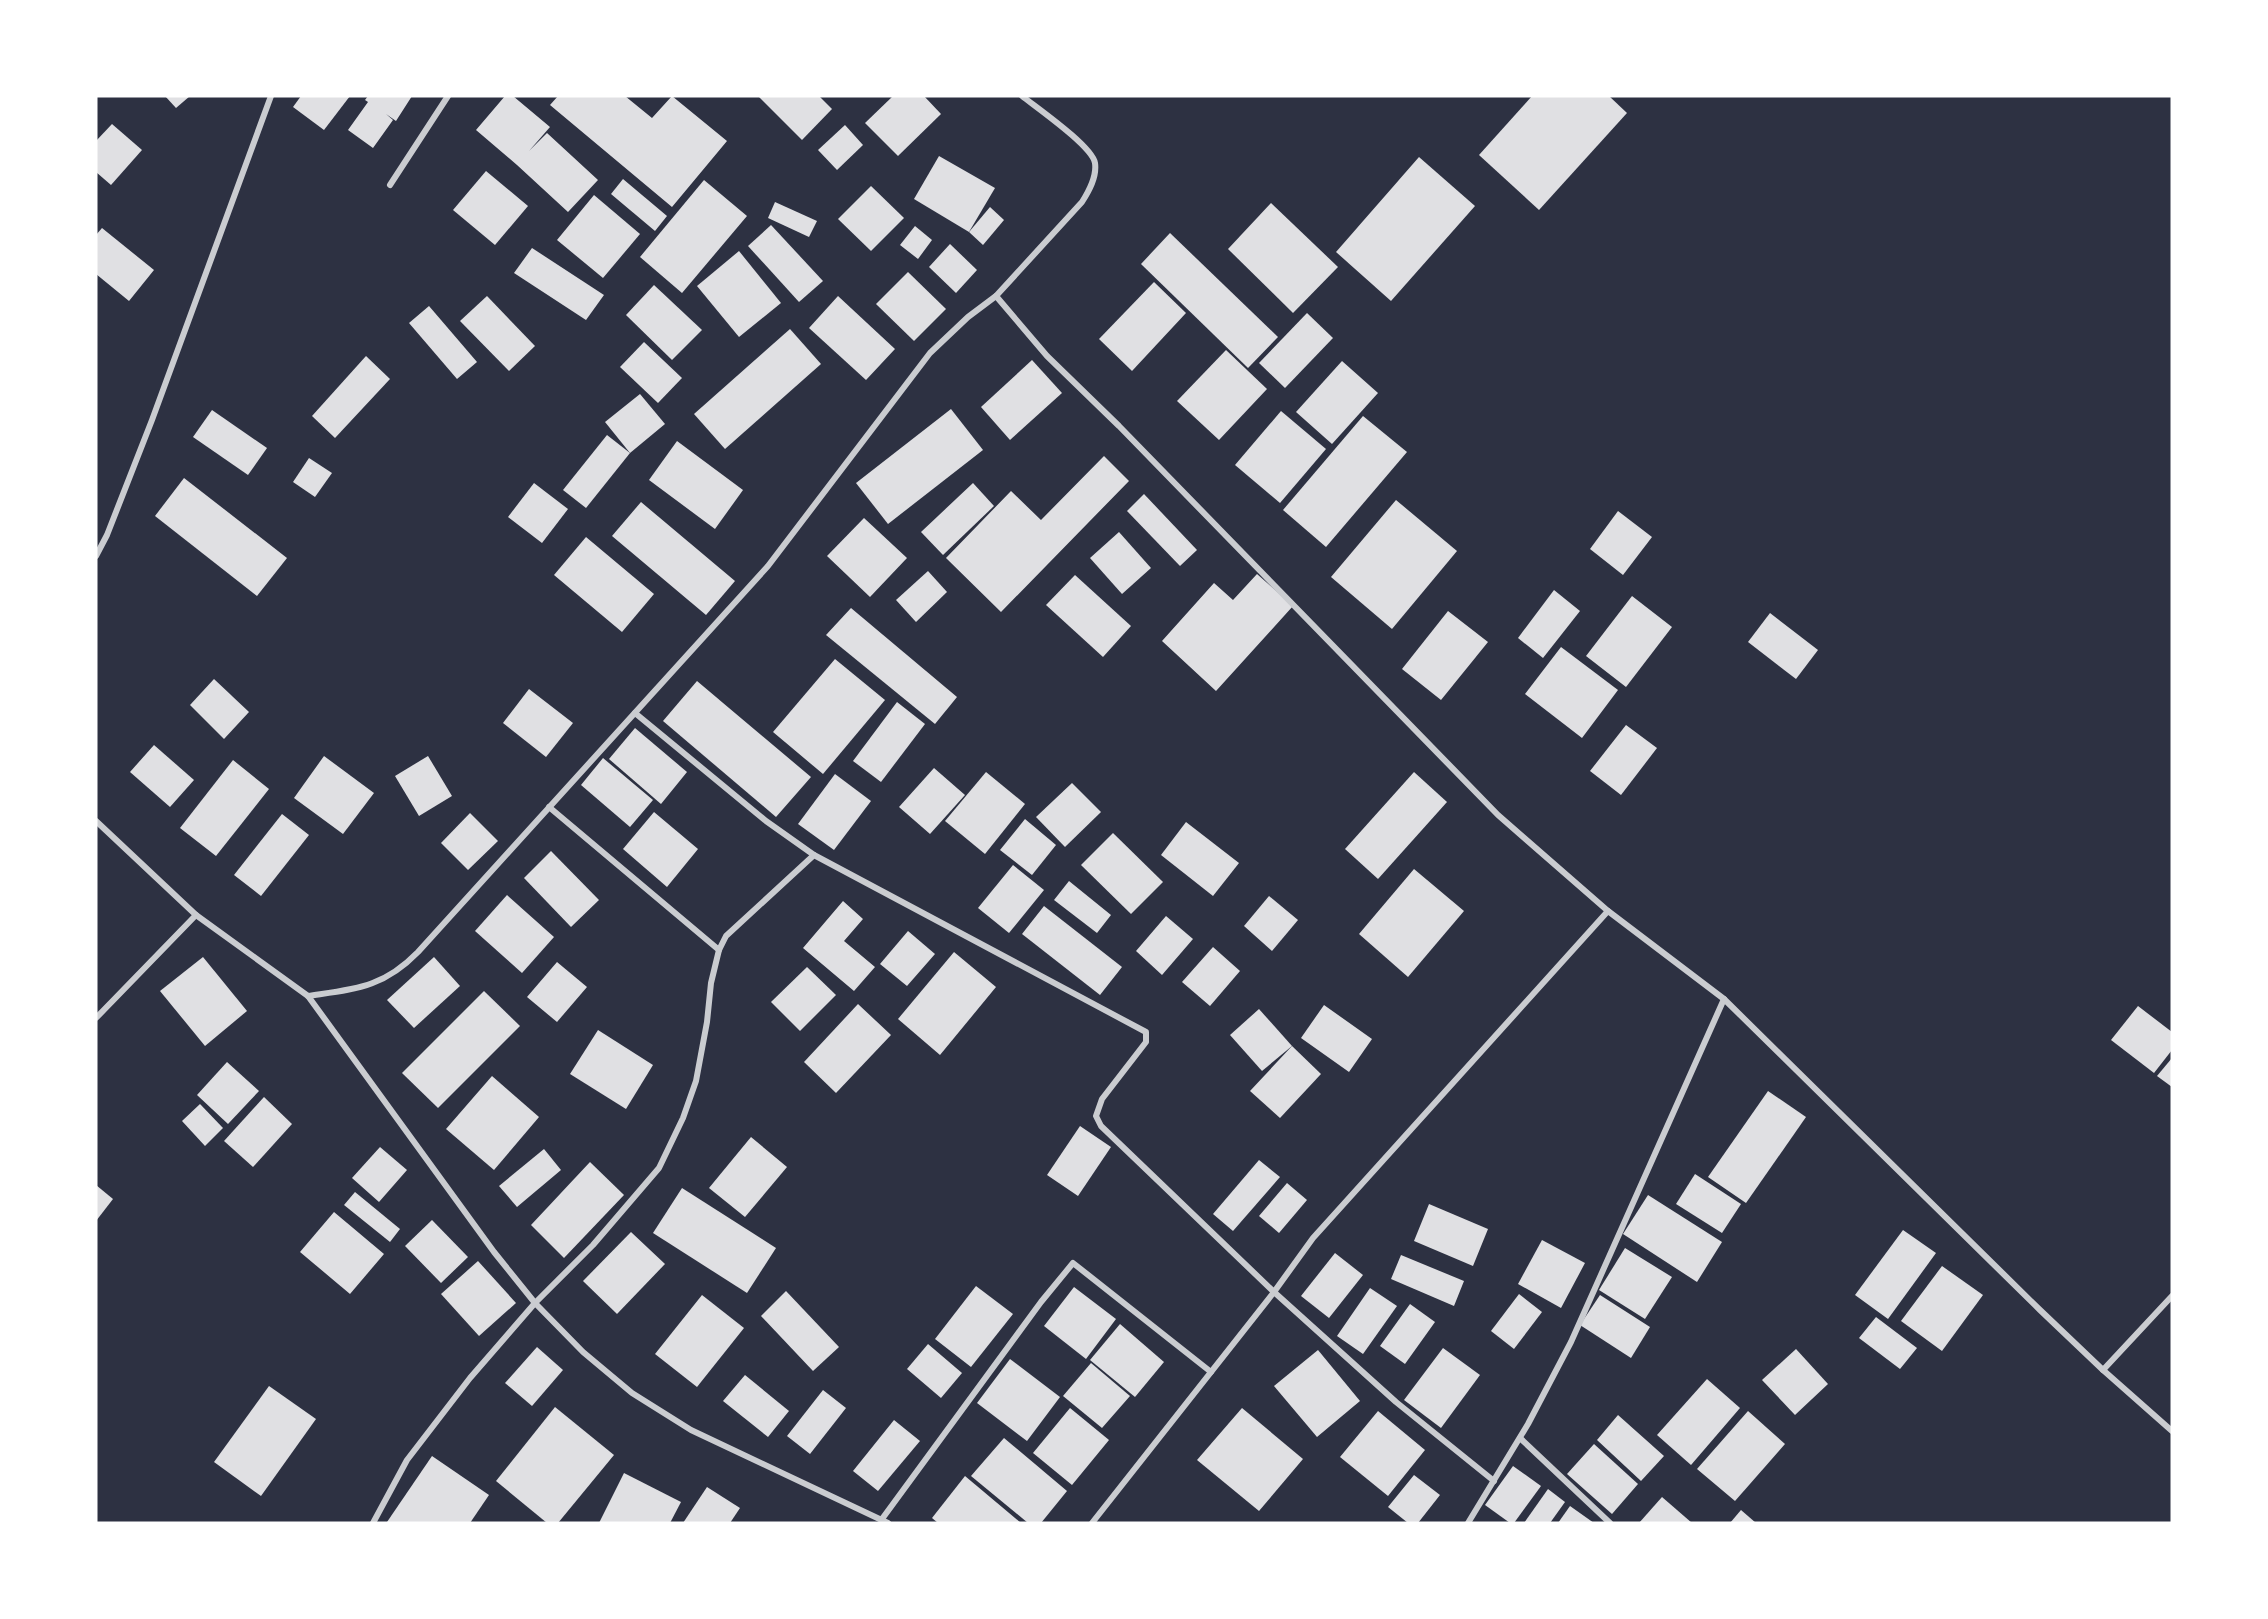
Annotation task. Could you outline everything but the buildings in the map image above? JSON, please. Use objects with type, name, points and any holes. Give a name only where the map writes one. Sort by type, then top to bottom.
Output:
[{"type":"street","points":[[96,556],[107,535],[152,420],[271,96]]},
{"type":"street","points":[[390,185],[448,96]]},
{"type":"street","points":[[308,996],[356,989],[381,981],[403,967],[768,566],[930,353],[968,317],[996,296],[1082,202],[1090,189],[1094,174],[1095,161],[1088,148],[1022,96]]},
{"type":"street","points":[[996,296],[1047,356],[1119,426],[1498,815],[1608,911],[1724,999],[2103,1370],[2172,1431]]},
{"type":"street","points":[[635,713],[766,822],[814,855],[1146,1032],[1146,1042],[1102,1099],[1096,1116],[1101,1126],[1216,1239],[1274,1292],[1396,1402],[1494,1481]]},
{"type":"street","points":[[549,807],[719,950]]},
{"type":"street","points":[[96,821],[196,915],[308,996],[494,1252],[535,1303],[583,1352],[642,1399],[692,1430],[885,1521],[1041,1302],[1073,1263],[1211,1372]]},
{"type":"street","points":[[382,1523],[374,1521],[407,1461],[470,1378],[535,1303],[593,1245],[659,1168],[683,1118],[696,1081],[707,1022],[711,983],[719,950],[726,936],[738,923],[814,855]]},
{"type":"street","points":[[1092,1523],[1274,1292],[1313,1238],[1608,911]]},
{"type":"street","points":[[96,1018],[196,915]]},
{"type":"street","points":[[1468,1523],[1520,1438],[1571,1342],[1724,999]]},
{"type":"street","points":[[2103,1370],[2172,1296]]},
{"type":"street","points":[[1520,1438],[1610,1523]]}]
